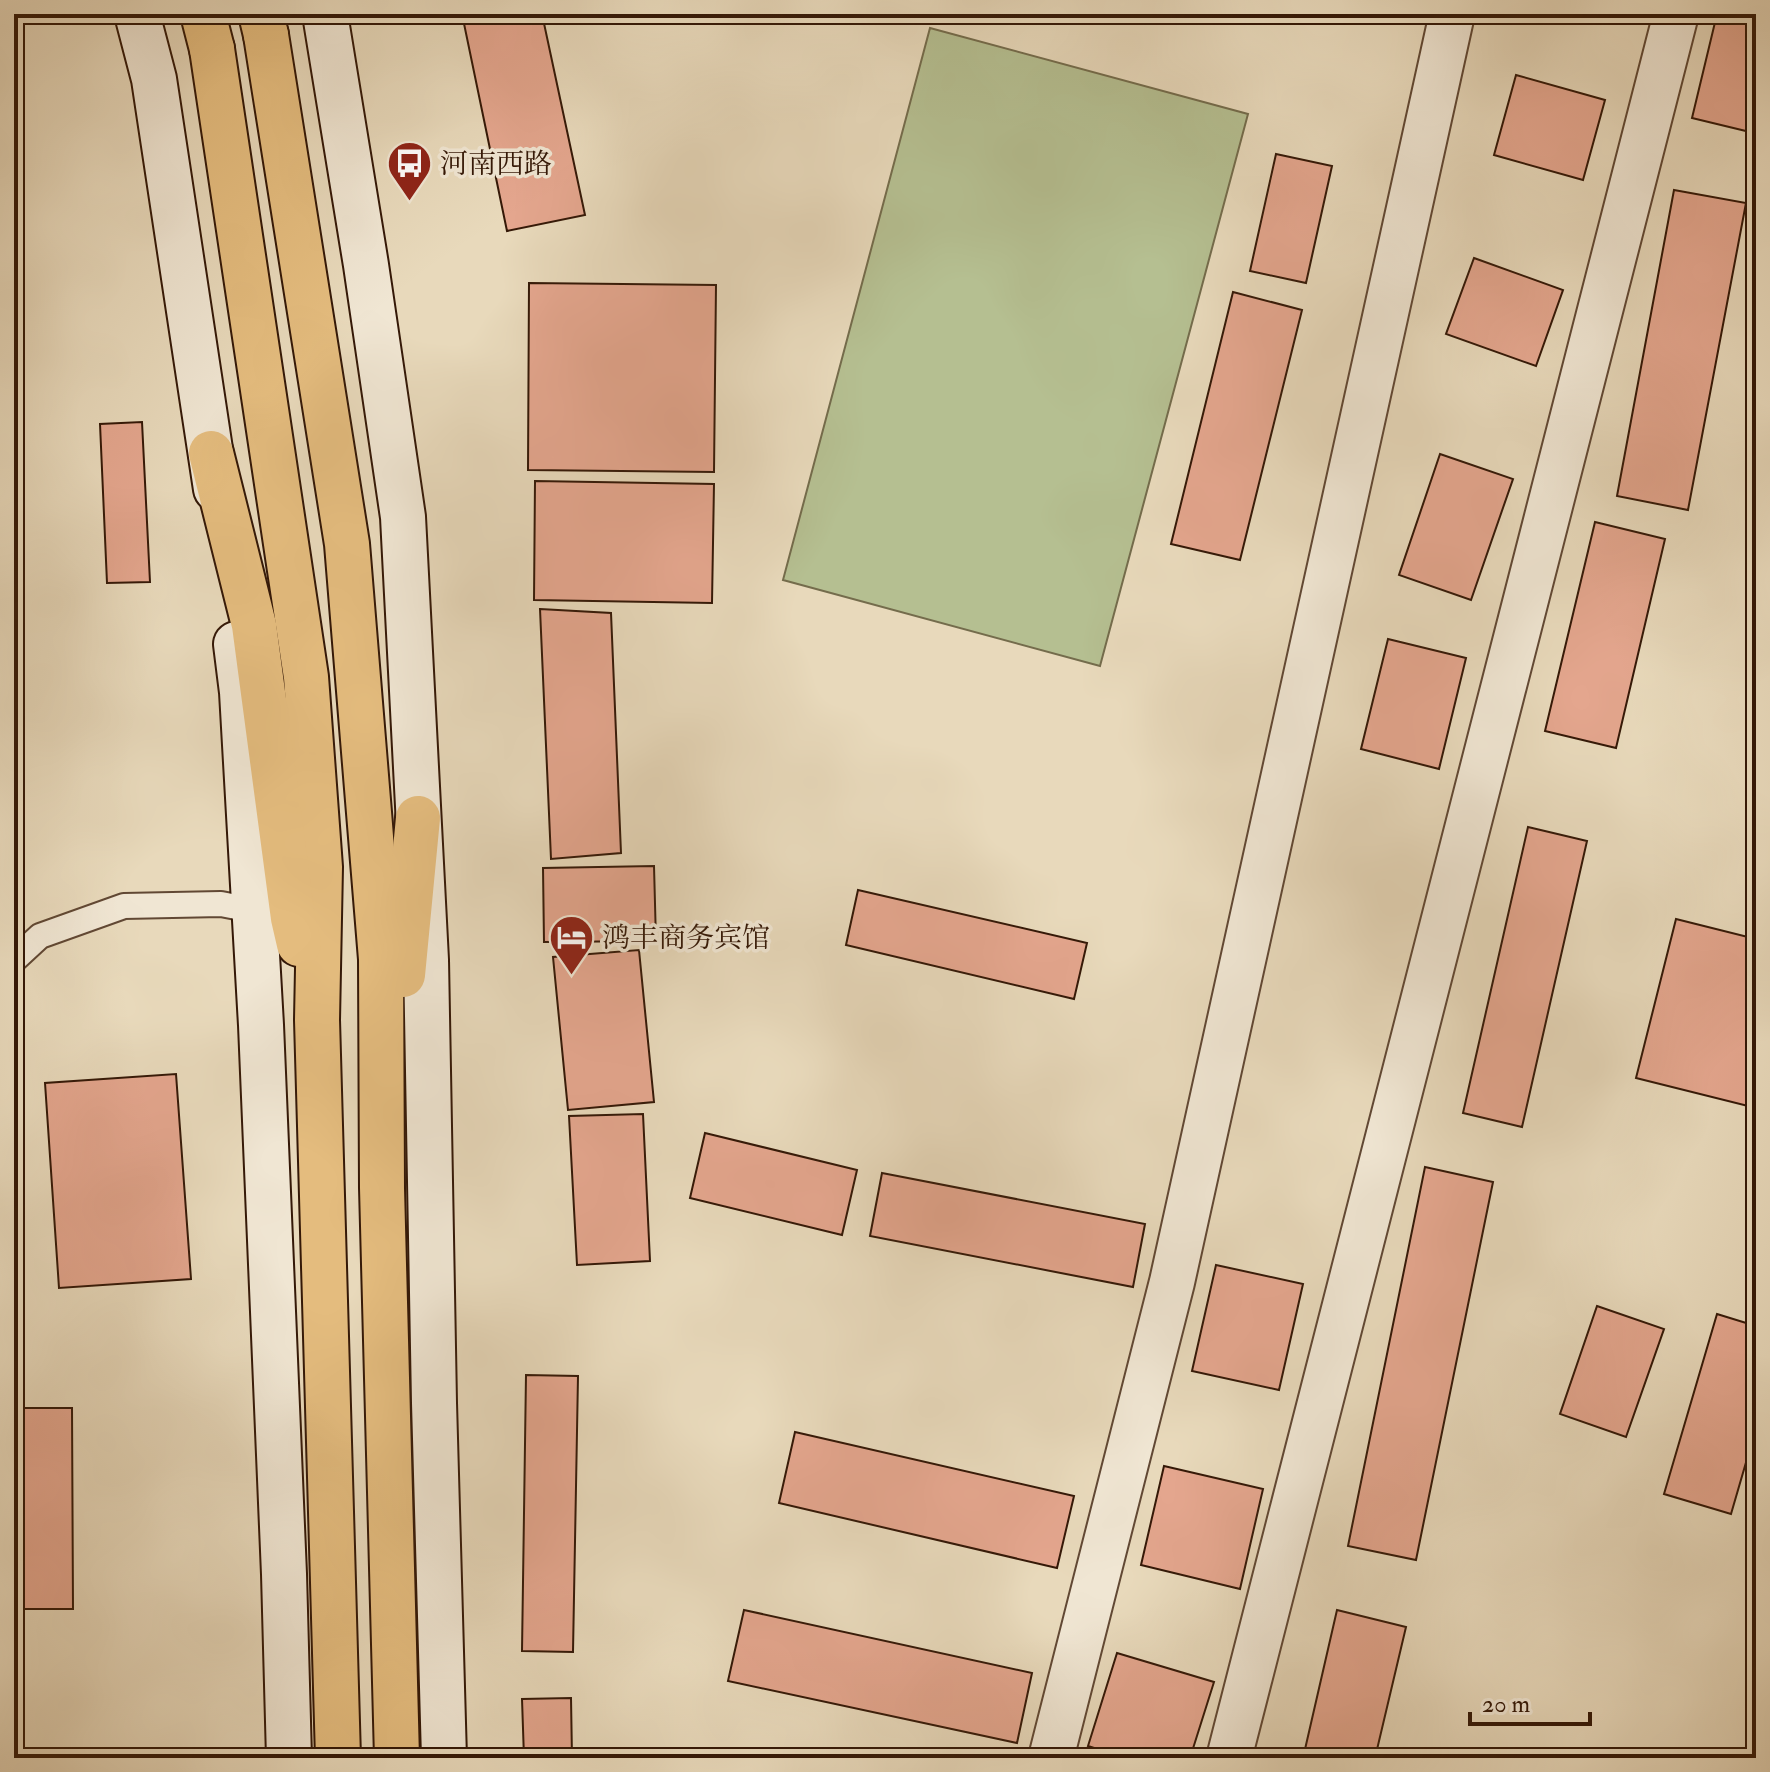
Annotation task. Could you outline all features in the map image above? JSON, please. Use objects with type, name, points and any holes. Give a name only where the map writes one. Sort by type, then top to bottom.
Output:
[{"type":"highway","points":[[264,25],[347,544],[381,959],[382,1188],[397,1758]]},
{"type":"highway","points":[[208,32],[306,677],[320,867],[317,1020],[338,1758]]},
{"type":"highway","points":[[211,453],[254,625],[274,914],[317,1020]]},
{"type":"highway","points":[[382,1188],[418,818]]},
{"type":"street","points":[[137,14],[154,79],[211,453]]},
{"type":"street","points":[[325,14],[403,517],[426,960],[444,1758]]},
{"type":"street","points":[[1051,1758],[1172,1282],[1452,14]]},
{"type":"street","points":[[1229,1758],[1676,14]]},
{"type":"street","points":[[274,914],[261,1025],[289,1758]]},
{"type":"lane","points":[[14,960],[40,936],[124,906],[221,904],[274,914]]},
{"type":"green space","points":[[930,28],[1248,114],[1100,666],[783,580]]},
{"type":"building","points":[[462,14],[542,14],[585,215],[507,231]]},
{"type":"building","points":[[1717,14],[1756,14],[1756,108],[1750,132],[1692,118]]},
{"type":"building","points":[[1516,75],[1605,100],[1583,180],[1494,155]]},
{"type":"building","points":[[1276,154],[1332,166],[1306,283],[1250,271]]},
{"type":"building","points":[[1674,190],[1746,203],[1688,510],[1617,496]]},
{"type":"building","points":[[1474,258],[1563,290],[1536,366],[1446,334]]},
{"type":"building","points":[[529,283],[716,285],[714,472],[528,470]]},
{"type":"building","points":[[1233,292],[1302,310],[1240,560],[1171,544]]},
{"type":"building","points":[[142,422],[150,582],[107,583],[100,424]]},
{"type":"building","points":[[1440,454],[1513,479],[1471,600],[1399,575]]},
{"type":"building","points":[[535,481],[714,484],[712,603],[534,600]]},
{"type":"building","points":[[1595,522],[1665,539],[1616,748],[1545,731]]},
{"type":"building","points":[[540,609],[611,613],[621,853],[551,859]]},
{"type":"building","points":[[1388,639],[1466,658],[1439,769],[1361,749]]},
{"type":"building","points":[[1528,827],[1587,841],[1522,1127],[1463,1113]]},
{"type":"building","points":[[654,866],[656,941],[544,942],[543,868]]},
{"type":"building","points":[[858,890],[1087,943],[1074,999],[846,945]]},
{"type":"building","points":[[1676,919],[1756,939],[1756,1108],[1636,1078]]},
{"type":"building","points":[[639,950],[654,1102],[568,1110],[553,957]]},
{"type":"building","points":[[176,1074],[191,1279],[59,1288],[45,1083]]},
{"type":"building","points":[[643,1114],[650,1261],[577,1265],[569,1116]]},
{"type":"building","points":[[705,1133],[857,1170],[842,1235],[690,1198]]},
{"type":"building","points":[[1425,1167],[1493,1182],[1416,1560],[1348,1546]]},
{"type":"building","points":[[882,1173],[1145,1224],[1133,1287],[870,1236]]},
{"type":"building","points":[[1216,1265],[1303,1284],[1279,1390],[1192,1371]]},
{"type":"building","points":[[1597,1306],[1664,1329],[1626,1437],[1560,1414]]},
{"type":"building","points":[[1717,1314],[1756,1326],[1756,1428],[1731,1514],[1664,1494]]},
{"type":"building","points":[[526,1375],[578,1376],[573,1652],[522,1651]]},
{"type":"building","points":[[14,1408],[72,1408],[73,1609],[14,1609]]},
{"type":"building","points":[[795,1432],[1074,1496],[1057,1568],[779,1503]]},
{"type":"building","points":[[1164,1466],[1263,1489],[1240,1589],[1141,1565]]},
{"type":"building","points":[[744,1610],[1032,1673],[1017,1743],[728,1681]]},
{"type":"building","points":[[1337,1610],[1406,1627],[1375,1758],[1303,1758]]},
{"type":"building","points":[[1117,1653],[1214,1682],[1190,1758],[1125,1758],[1088,1746]]},
{"type":"building","points":[[571,1698],[572,1758],[524,1758],[522,1699]]},
{"type":"place","name":"河南西路","points":[[409,202]]},
{"type":"place","name":"鸿丰商务宾馆","points":[[571,976]]}]
